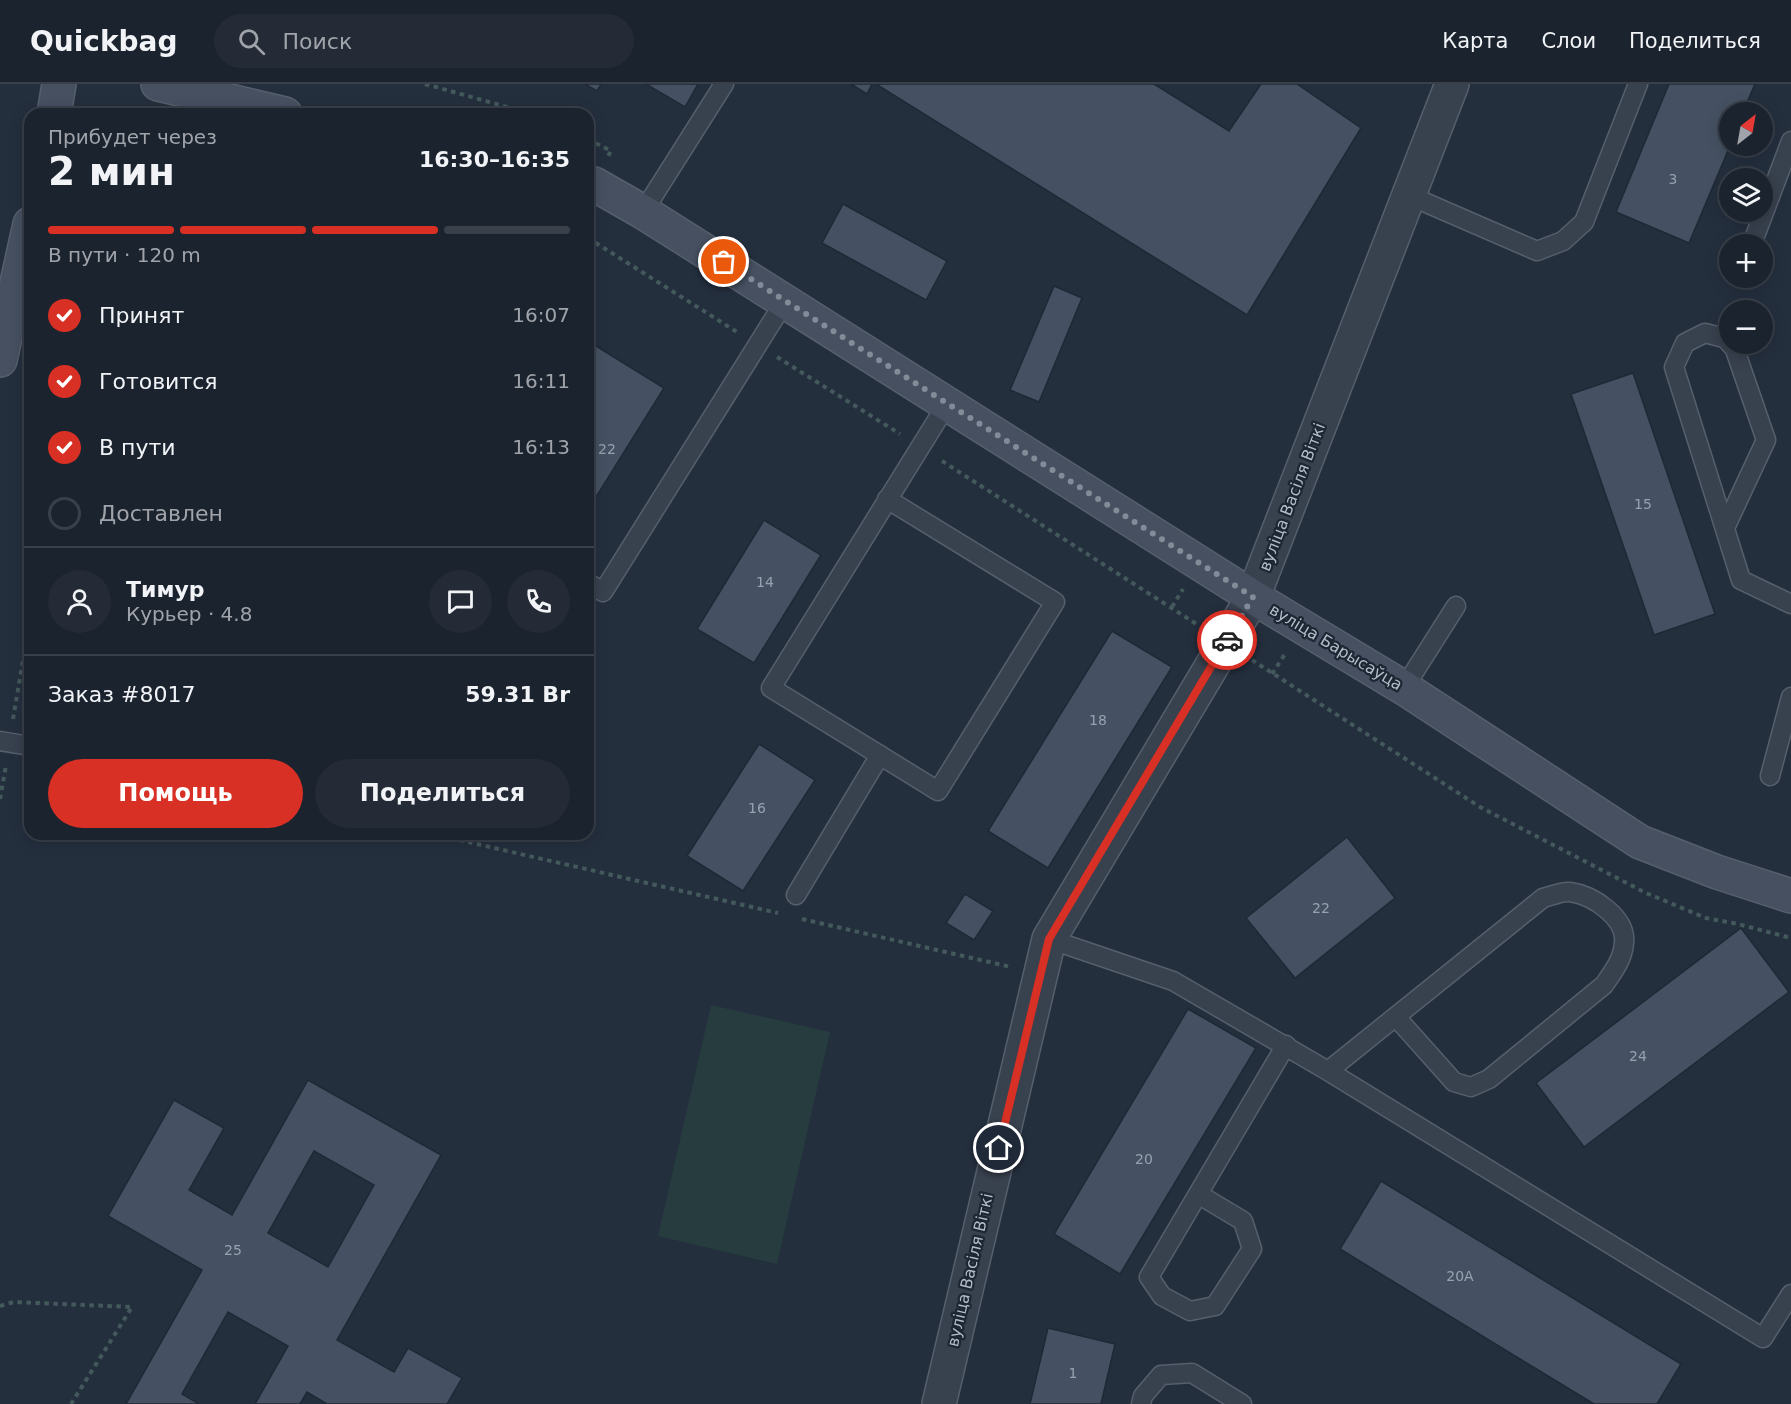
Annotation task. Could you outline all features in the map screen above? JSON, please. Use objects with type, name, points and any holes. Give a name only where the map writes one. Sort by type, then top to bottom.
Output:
[{"type":"street","points":[[55,108],[59,84]]},
{"type":"street","points":[[158,84],[260,108]]},
{"type":"street","name":"вуліца Васіля Віткі","points":[[939,1404],[1049,939],[1253,597],[1452,84]]},
{"type":"street","name":"вуліца Барысаўца","points":[[594,184],[644,212],[1253,597],[1404,688],[1640,842],[1717,873],[1791,896]]},
{"type":"street","points":[[0,360],[24,251]]},
{"type":"lane","points":[[644,212],[724,84]]},
{"type":"lane","points":[[1408,195],[1537,251],[1563,241],[1584,222],[1638,84]]},
{"type":"lane","points":[[1756,234],[1791,141]]},
{"type":"lane","points":[[594,587],[603,592],[785,300]]},
{"type":"lane","points":[[1719,337],[1705,333],[1685,343],[1674,367],[1741,580],[1791,604]]},
{"type":"lane","points":[[1725,528],[1766,440],[1736,354]]},
{"type":"lane","points":[[887,499],[1055,602],[938,791],[771,688],[887,499],[947,404]]},
{"type":"lane","points":[[1404,688],[1456,606]]},
{"type":"lane","points":[[1770,776],[1791,697]]},
{"type":"lane","points":[[5,741],[24,745]]},
{"type":"lane","points":[[796,896],[880,754]]},
{"type":"lane","points":[[1328,1071],[1543,898],[1569,892],[1597,902],[1616,917],[1625,941],[1618,966],[1604,985],[1489,1079],[1471,1087],[1454,1082],[1396,1017]]},
{"type":"lane","points":[[1049,939],[1173,981],[1286,1045],[1763,1338],[1791,1294]]},
{"type":"lane","points":[[1198,1194],[1243,1221],[1252,1249],[1215,1306],[1190,1311],[1162,1296],[1149,1277],[1198,1194],[1286,1045]]},
{"type":"lane","points":[[1141,1404],[1143,1396],[1161,1375],[1192,1373],[1242,1404]]},
{"type":"path","points":[[425,84],[511,108]]},
{"type":"path","points":[[594,142],[611,151]]},
{"type":"path","points":[[594,242],[1172,607],[1480,807],[1646,893],[1696,914],[1791,938]]},
{"type":"path","points":[[0,799],[5,741],[24,648]]},
{"type":"path","points":[[459,840],[780,914]]},
{"type":"path","points":[[791,916],[1016,968]]},
{"type":"path","points":[[0,1306],[14,1302],[132,1307],[71,1404]]},
{"type":"green space","points":[[711,1005],[830,1032],[777,1264],[658,1236]]},
{"type":"building","points":[[585,84],[601,84],[597,91]]},
{"type":"building","points":[[646,84],[698,84],[685,107]]},
{"type":"building","points":[[851,84],[872,84],[867,94]]},
{"type":"building","points":[[876,84],[1154,84],[1229,131],[1261,84],[1297,84],[1361,128],[1247,315]]},
{"type":"building","points":[[1669,84],[1755,84],[1747,102],[1719,102],[1719,156],[1726,156],[1689,243],[1616,212]]},
{"type":"building","points":[[843,204],[947,261],[926,300],[822,243]]},
{"type":"building","points":[[1054,286],[1082,298],[1039,402],[1010,390]]},
{"type":"building","points":[[594,345],[664,388],[594,500]]},
{"type":"building","points":[[1633,373],[1715,614],[1654,635],[1571,394]]},
{"type":"building","points":[[764,520],[821,555],[754,663],[697,629]]},
{"type":"building","points":[[1112,631],[1172,667],[1048,868],[988,831]]},
{"type":"building","points":[[759,744],[815,780],[743,891],[687,856]]},
{"type":"building","points":[[1347,837],[1395,898],[1295,978],[1246,918]]},
{"type":"building","points":[[965,894],[993,911],[974,940],[946,923]]},
{"type":"building","points":[[1741,928],[1789,992],[1584,1147],[1536,1083]]},
{"type":"building","points":[[1188,1009],[1256,1048],[1120,1274],[1054,1234]]},
{"type":"building","points":[[308,1080],[441,1155],[337,1340],[394,1372],[408,1348],[462,1378],[447,1404],[327,1404],[307,1392],[300,1404],[255,1404],[288,1346],[228,1312],[182,1394],[199,1404],[126,1404],[202,1270],[108,1216],[174,1100],[224,1128],[189,1190],[232,1215]],"holes":[[[314,1151],[374,1185],[328,1267],[268,1233]]]},
{"type":"building","points":[[1381,1181],[1681,1364],[1657,1404],[1594,1404],[1340,1249]]},
{"type":"building","points":[[1048,1328],[1115,1344],[1101,1404],[1030,1404]]},
{"type":"way so far","points":[[724,262],[1253,597],[1227,640]]},
{"type":"route","points":[[999,1148],[1049,939],[1227,640]]}]
